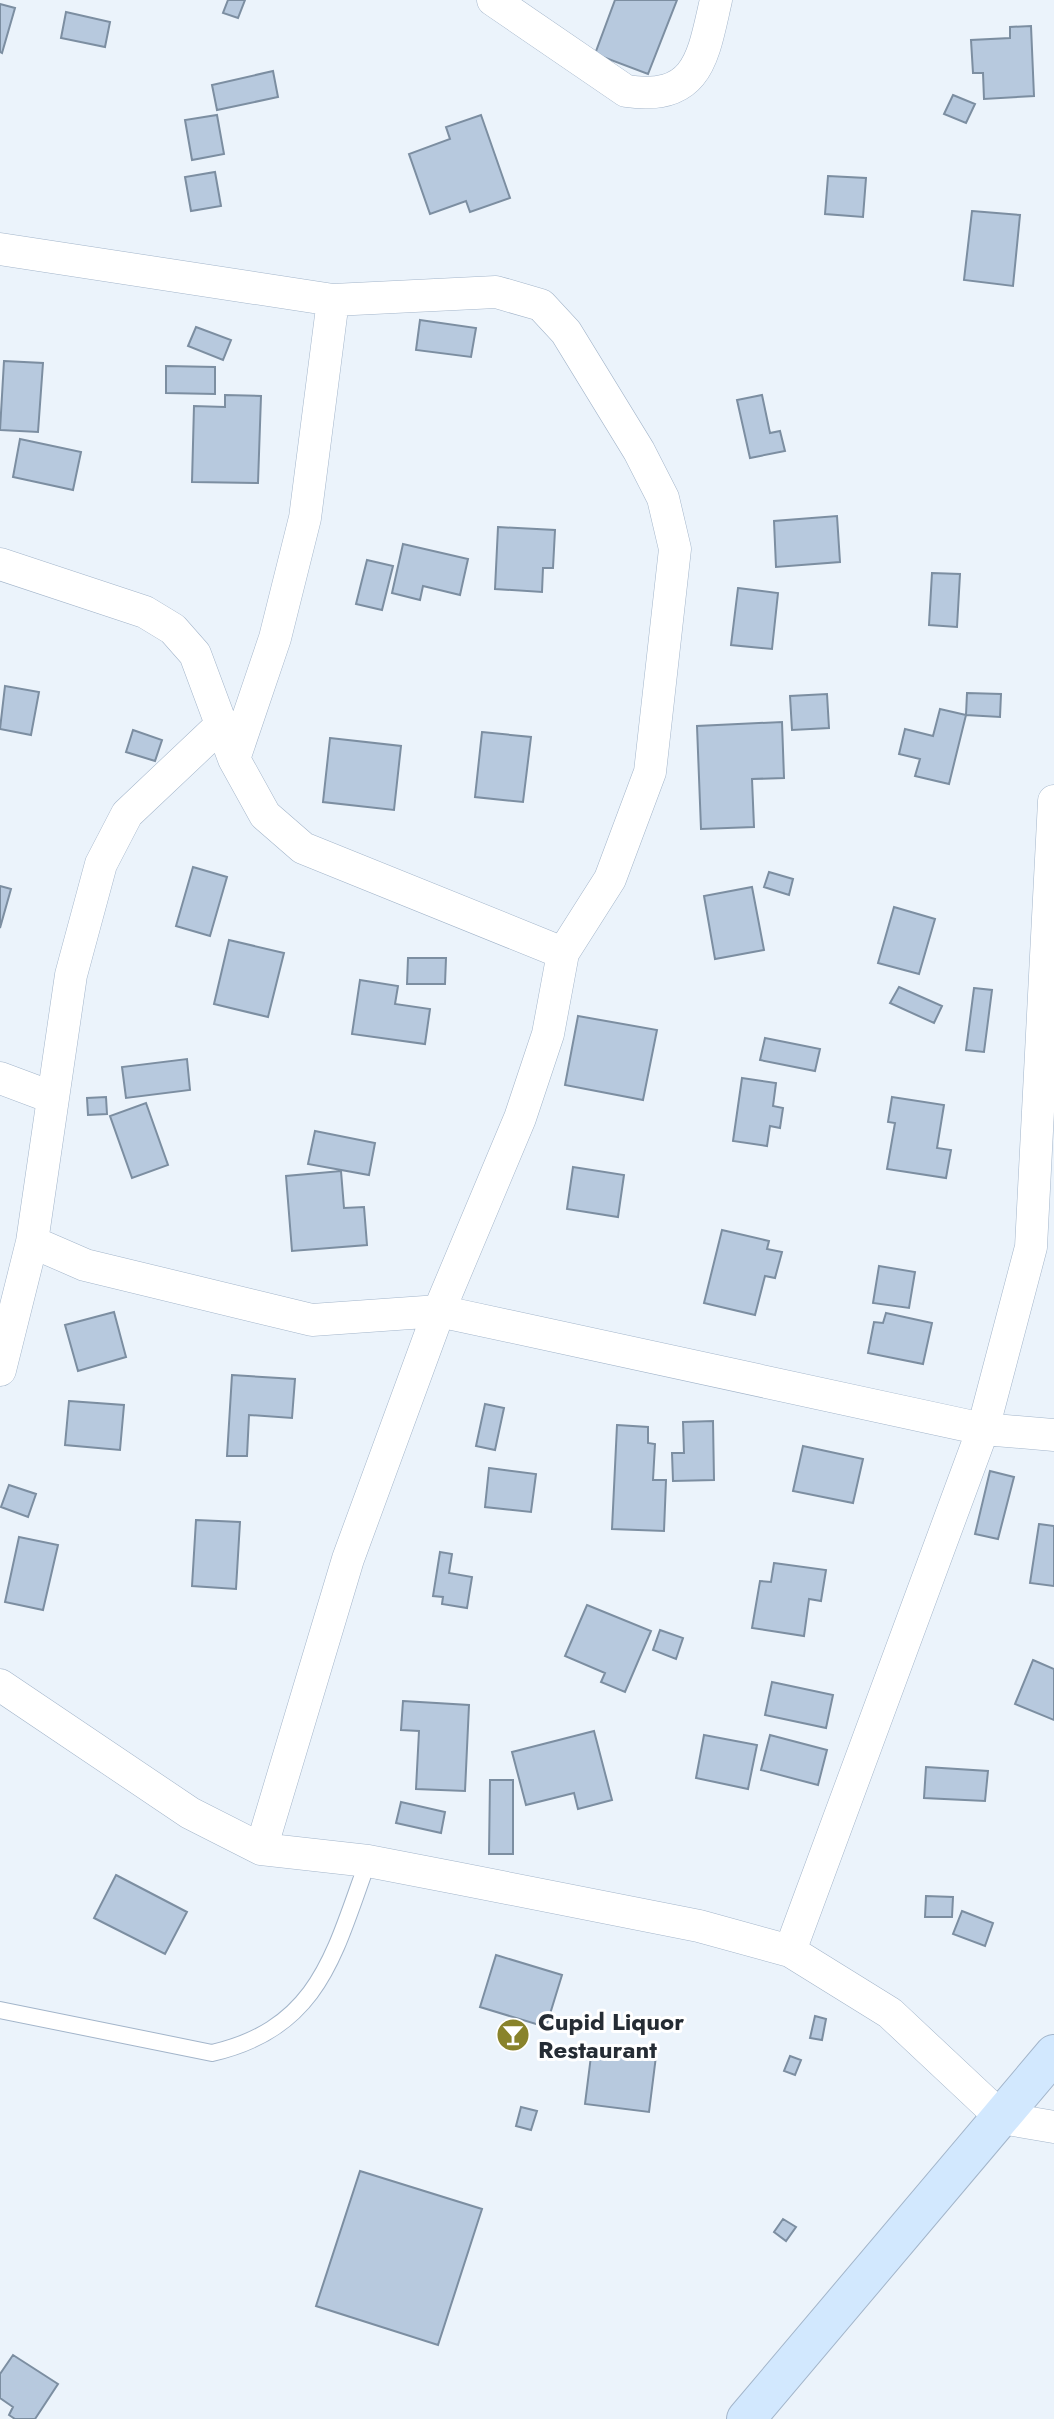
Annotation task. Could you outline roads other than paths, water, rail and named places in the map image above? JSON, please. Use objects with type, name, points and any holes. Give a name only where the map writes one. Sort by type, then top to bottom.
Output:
[{"type":"street","points":[[493,0],[626,91],[650,95],[672,89],[701,63],[716,0]]},
{"type":"street","points":[[0,249],[333,300],[496,292],[541,305],[566,332],[639,452],[663,498],[675,549],[650,772],[610,879],[563,953],[548,1034],[520,1118],[439,1311],[348,1559],[261,1849]]},
{"type":"street","points":[[234,759],[275,638],[305,518],[333,300]]},
{"type":"street","points":[[0,564],[145,612],[173,629],[195,654],[234,759],[265,815],[303,848],[563,953]]},
{"type":"street","points":[[0,1370],[32,1242],[51,1097],[71,975],[101,864],[127,814],[220,726]]},
{"type":"street","points":[[790,1951],[983,1429],[1031,1247],[1054,801]]},
{"type":"street","points":[[0,1078],[51,1097]]},
{"type":"street","points":[[32,1242],[85,1265],[312,1320],[439,1311],[983,1429],[1054,1435]]},
{"type":"street","points":[[0,1685],[190,1813],[261,1849],[368,1861],[699,1926],[790,1951],[890,2013],[1002,2118],[1054,2127]]},
{"type":"street","points":[[746,2419],[1054,2053]]},
{"type":"lane","points":[[0,2010],[212,2053],[245,2045],[275,2028],[306,2002],[331,1964],[368,1861]]},
{"type":"place","name":"Cupid Liquor Restaurant","points":[[513,2035]]}]
